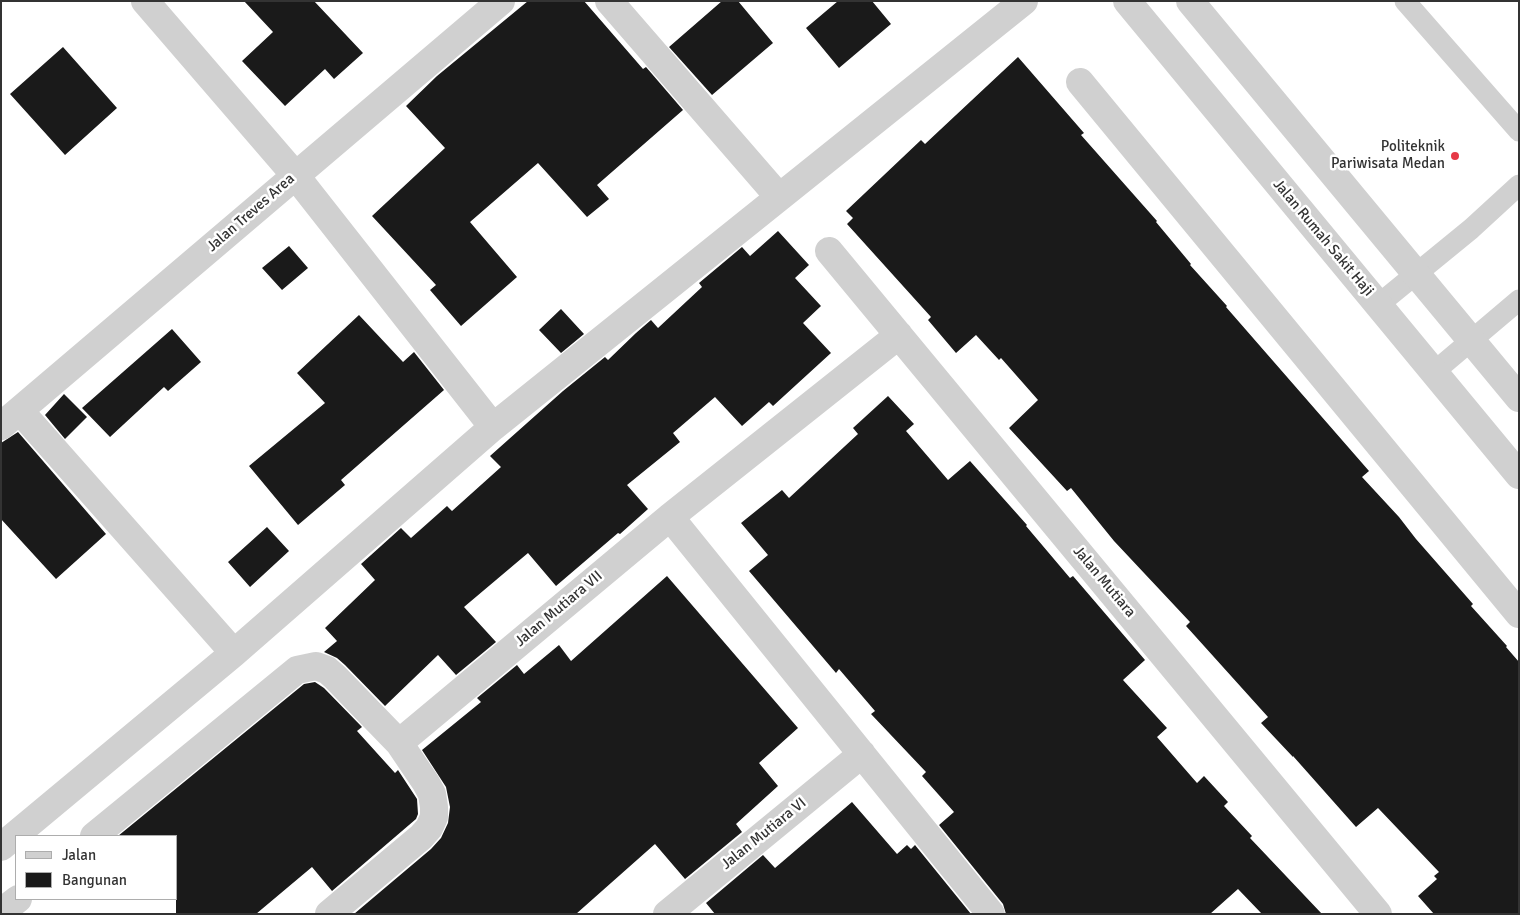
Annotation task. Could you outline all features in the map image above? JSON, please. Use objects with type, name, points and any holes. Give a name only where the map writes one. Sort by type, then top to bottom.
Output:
[{"type":"street","points":[[145,1],[295,175],[492,427]]},
{"type":"street","name":"Jalan Treves Area","points":[[10,418],[501,1]]},
{"type":"street","points":[[609,1],[779,197]]},
{"type":"street","points":[[15,835],[234,653],[492,427],[1024,1]]},
{"type":"street","name":"Jalan Rumah Sakit Haji","points":[[1127,1],[1519,475]]},
{"type":"street","points":[[1190,1],[1519,398]]},
{"type":"street","points":[[1080,82],[1519,614]]},
{"type":"street","name":"Jalan Mutiara","points":[[829,251],[1378,914]]},
{"type":"street","name":"Jalan Mutiara VII","points":[[399,743],[670,517],[899,335]]},
{"type":"street","points":[[10,418],[234,653]]},
{"type":"street","points":[[670,517],[991,914]]},
{"type":"street","points":[[95,835],[297,670],[308,666],[316,666],[335,676],[399,743],[432,794],[434,817],[429,828],[421,837],[329,914]]},
{"type":"street","name":"Jalan Mutiara VI","points":[[667,914],[862,754]]},
{"type":"street","points":[[1,847],[15,835]]},
{"type":"street","points":[[1,912],[17,900]]},
{"type":"lane","points":[[1405,1],[1519,131]]},
{"type":"lane","points":[[1378,305],[1417,275],[1519,185]]},
{"type":"lane","points":[[1434,372],[1519,300]]},
{"type":"building","points":[[244,1],[314,1],[363,53],[334,79],[325,69],[285,106],[242,61],[273,32]]},
{"type":"building","points":[[528,1],[584,1],[643,69],[646,67],[683,110],[597,185],[609,199],[587,217],[538,163],[470,222],[517,277],[461,326],[430,290],[436,285],[372,216],[445,148],[406,106],[437,76]]},
{"type":"building","points":[[722,1],[738,1],[773,43],[712,95],[669,47]]},
{"type":"building","points":[[838,1],[872,1],[891,24],[839,68],[806,28]]},
{"type":"building","points":[[63,47],[117,108],[65,155],[10,94]]},
{"type":"building","points":[[1018,57],[1084,133],[1081,135],[1157,221],[1190,265],[1369,471],[1362,477],[1399,517],[1473,604],[1471,606],[1519,662],[1519,914],[1434,914],[1418,896],[1437,879],[1434,876],[1439,872],[1378,808],[1356,827],[1261,723],[1268,717],[1186,626],[1190,622],[1114,541],[1071,488],[1067,491],[1009,428],[1038,400],[1001,358],[999,360],[976,335],[956,353],[928,320],[931,317],[847,224],[853,218],[846,211],[921,140],[925,144]]},
{"type":"building","points":[[778,231],[809,265],[795,278],[821,306],[803,323],[831,353],[773,406],[769,402],[742,426],[715,397],[673,433],[680,442],[627,485],[648,509],[556,586],[528,553],[464,607],[496,642],[456,675],[438,655],[385,706],[345,665],[337,658],[324,652],[337,641],[325,628],[375,580],[361,564],[401,528],[411,538],[447,506],[452,511],[501,467],[490,456],[563,391],[605,357],[608,360],[651,320],[658,328],[702,287],[699,283],[742,247],[750,256]]},
{"type":"building","points":[[289,246],[308,268],[282,290],[262,268]]},
{"type":"building","points":[[561,309],[584,334],[561,353],[539,330]]},
{"type":"building","points":[[359,315],[403,362],[414,352],[444,390],[341,480],[345,485],[298,525],[249,466],[325,403],[297,373]]},
{"type":"building","points":[[172,329],[201,362],[168,391],[164,387],[110,437],[82,408]]},
{"type":"building","points":[[64,394],[87,417],[65,439],[45,415]]},
{"type":"building","points":[[888,396],[914,424],[906,431],[948,480],[970,461],[1027,525],[1070,578],[1073,576],[1145,660],[1123,680],[1167,728],[1157,737],[1197,783],[1204,776],[1228,802],[1224,806],[1252,836],[1250,838],[1322,914],[1262,914],[1238,889],[1210,914],[1006,914],[1003,904],[939,825],[954,812],[922,776],[926,772],[871,714],[875,711],[839,669],[836,673],[749,571],[768,555],[741,523],[782,490],[789,498],[858,434],[853,428]]},
{"type":"building","points":[[18,432],[106,534],[56,579],[1,519],[1,443]]},
{"type":"building","points":[[267,527],[289,551],[250,587],[228,562]]},
{"type":"building","points":[[667,576],[798,728],[759,763],[778,786],[736,824],[742,832],[685,879],[655,844],[576,914],[354,914],[431,849],[441,838],[448,823],[450,807],[446,787],[422,750],[481,702],[477,698],[517,665],[524,674],[559,645],[571,661]]},
{"type":"building","points":[[315,682],[324,688],[362,727],[357,731],[395,773],[398,770],[417,799],[418,814],[416,819],[332,891],[312,867],[256,914],[176,914],[176,900],[178,900],[178,835],[119,835],[304,684]]},
{"type":"building","points":[[852,802],[897,854],[907,845],[911,849],[915,845],[971,914],[715,914],[706,903],[763,855],[775,868]]},
{"type":"place","name":"Politeknik Pariwisata Medan","points":[[1455,156]]}]
